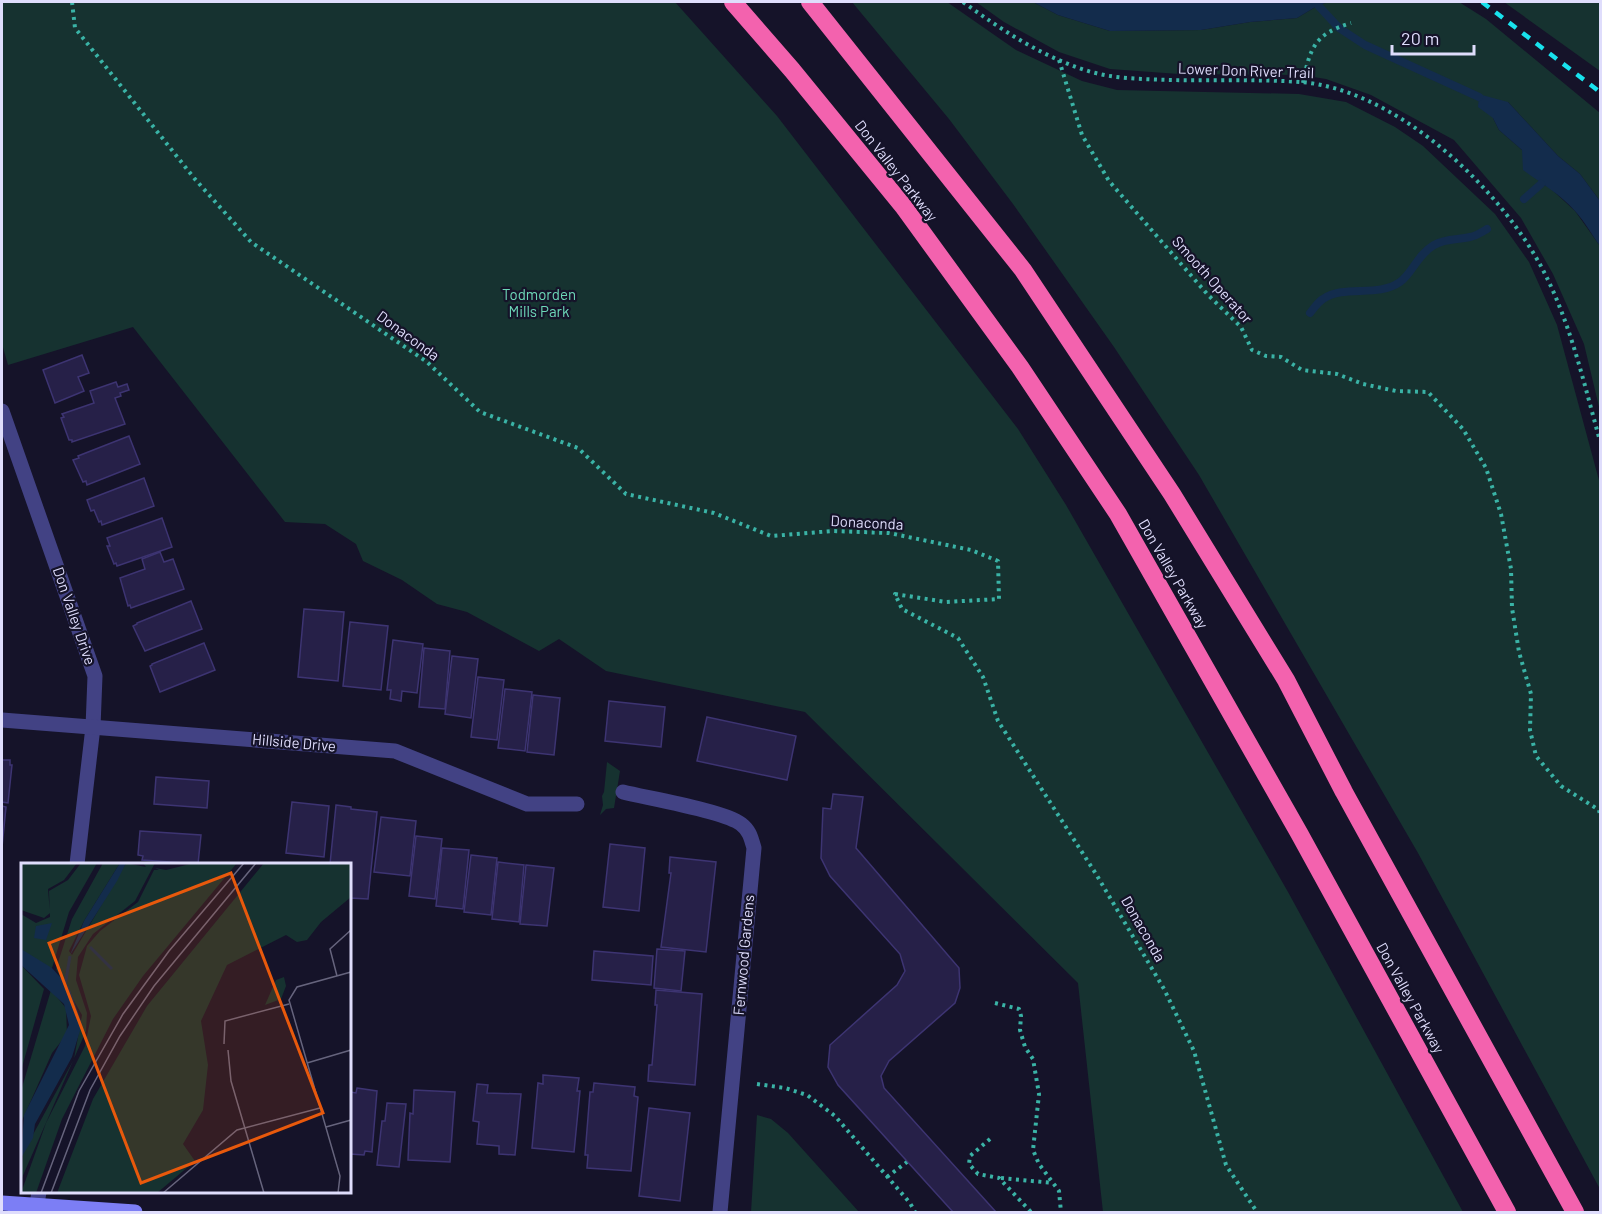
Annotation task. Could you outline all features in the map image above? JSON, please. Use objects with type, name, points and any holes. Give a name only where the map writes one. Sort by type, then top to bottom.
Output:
[{"type":"highway","name":"Don Valley Parkway","points":[[733,2],[792,70],[903,207],[1020,367],[1118,514],[1299,833],[1507,1212]]},
{"type":"highway","points":[[810,2],[1023,270],[1172,494],[1286,680],[1344,792],[1575,1212]]},
{"type":"main road","points":[[2,1203],[38,1198],[135,1212]]},
{"type":"street","name":"Don Valley Drive","points":[[2,411],[95,676],[93,728],[77,863]]},
{"type":"street","name":"Hillside Drive","points":[[2,720],[395,751],[527,804],[577,804]]},
{"type":"street","name":"Fernwood Gardens","points":[[623,792],[723,816],[739,822],[750,833],[754,848],[720,1212]]},
{"type":"path","name":"Donaconda","points":[[72,2],[75,28],[195,178],[251,242],[427,362],[480,412],[578,448],[626,494],[714,513],[771,536],[833,531],[890,533],[971,550],[998,561],[999,599],[946,602],[896,594],[902,609],[958,638],[983,677],[998,721],[1096,874],[1164,989],[1194,1051],[1226,1165],[1257,1212]]},
{"type":"path","name":"Lower Don River Trail","points":[[963,2],[1011,36],[1086,71],[1135,79],[1303,82],[1347,92],[1393,114],[1442,148],[1477,180],[1526,240],[1544,271],[1569,330],[1600,441]]},
{"type":"path","points":[[1303,82],[1307,62],[1317,40],[1334,28],[1351,23]]},
{"type":"path","name":"Smooth Operator","points":[[1059,60],[1082,135],[1109,181],[1208,295],[1241,327],[1252,350],[1266,356],[1281,357],[1302,370],[1337,374],[1363,384],[1396,391],[1428,392],[1463,429],[1486,468],[1501,514],[1511,569],[1512,608],[1519,652],[1531,694],[1530,730],[1536,756],[1561,786],[1599,810],[1600,815]]},
{"type":"path","points":[[995,1003],[1019,1009],[1020,1030],[1025,1047],[1033,1059],[1040,1094],[1033,1150],[1039,1164],[1059,1191],[1061,1212]]},
{"type":"path","points":[[757,1084],[784,1088],[807,1095],[835,1116],[910,1203],[915,1212]]},
{"type":"path","points":[[990,1139],[970,1156],[969,1164],[978,1174],[1054,1183]]},
{"type":"path","points":[[887,1177],[907,1162]]},
{"type":"path","points":[[999,1178],[1031,1212]]},
{"type":"green space","name":"Todmorden Mills Park","points":[[2,2],[675,2],[777,116],[1018,429],[1066,505],[1288,892],[1463,1212],[1103,1212],[1078,983],[805,712],[606,671],[559,639],[539,651],[467,612],[437,604],[402,580],[363,561],[356,544],[325,524],[285,522],[133,327],[8,365],[2,344]]},
{"type":"green space","points":[[852,2],[947,2],[1016,50],[1082,81],[1117,90],[1299,94],[1346,102],[1395,127],[1423,146],[1495,214],[1529,262],[1557,325],[1600,484],[1600,1189],[1418,853],[1199,475],[1114,347],[1013,204],[949,119]]},
{"type":"green space","points":[[976,2],[1033,2],[1058,15],[1110,31],[1201,30],[1250,22],[1297,18],[1328,2],[1459,2],[1486,19],[1600,113],[1600,201],[1580,174],[1558,156],[1508,102],[1493,118],[1499,130],[1522,150],[1541,184],[1549,187],[1575,211],[1600,246],[1600,411],[1584,344],[1553,274],[1521,218],[1454,140],[1371,95],[1326,79],[1301,75],[1179,74],[1110,69],[1059,52],[1004,22]]},
{"type":"green space","points":[[1504,2],[1600,2],[1600,71]]},
{"type":"green space","points":[[607,762],[620,771],[614,808],[606,809],[600,815],[603,805],[602,796]]},
{"type":"green space","points":[[757,1115],[771,1119],[788,1133],[859,1212],[751,1212]]},
{"type":"water","points":[[1033,2],[1328,2],[1297,18],[1250,22],[1201,30],[1110,31],[1058,15]]},
{"type":"water","points":[[1482,95],[1508,102],[1558,156],[1580,174],[1600,201],[1600,246],[1569,205],[1523,170],[1522,150],[1499,130],[1493,118],[1478,107],[1479,97]]},
{"type":"building","points":[[82,355],[89,373],[78,377],[84,391],[55,403],[43,370]]},
{"type":"building","points":[[116,382],[118,387],[127,384],[129,390],[120,393],[121,396],[115,398],[125,424],[72,442],[69,440],[61,418],[64,417],[62,414],[94,403],[90,391]]},
{"type":"building","points":[[129,436],[140,464],[87,485],[86,481],[83,482],[73,460]]},
{"type":"building","points":[[144,478],[154,506],[102,525],[94,510],[91,511],[87,500]]},
{"type":"building","points":[[162,518],[172,547],[117,566],[116,563],[114,564],[107,546],[110,546],[107,538]]},
{"type":"building","points":[[160,552],[164,562],[173,559],[184,589],[131,608],[130,605],[128,606],[120,578],[145,569],[142,559]]},
{"type":"building","points":[[191,601],[202,629],[145,651],[133,626]]},
{"type":"building","points":[[304,609],[344,612],[338,681],[298,677]]},
{"type":"building","points":[[350,622],[388,626],[381,690],[343,686]]},
{"type":"building","points":[[393,640],[423,644],[417,693],[402,691],[401,701],[390,699],[391,690],[387,690]]},
{"type":"building","points":[[204,643],[215,670],[160,692],[150,666]]},
{"type":"building","points":[[424,648],[450,651],[445,709],[419,707]]},
{"type":"building","points":[[452,656],[478,659],[471,718],[445,714]]},
{"type":"building","points":[[478,677],[504,680],[497,740],[471,737]]},
{"type":"building","points":[[505,689],[532,692],[525,751],[498,748]]},
{"type":"building","points":[[533,695],[560,698],[554,755],[527,752]]},
{"type":"building","points":[[609,701],[665,707],[661,747],[605,741]]},
{"type":"building","points":[[707,717],[796,736],[787,780],[697,761]]},
{"type":"building","points":[[2,760],[10,760],[10,765],[12,765],[8,803],[2,802]]},
{"type":"building","points":[[156,777],[209,781],[207,808],[154,804]]},
{"type":"building","points":[[833,794],[863,797],[856,848],[959,968],[960,988],[955,1003],[889,1061],[881,1076],[884,1088],[996,1212],[953,1212],[838,1085],[828,1067],[830,1045],[897,985],[905,971],[900,954],[830,876],[821,858],[823,808],[831,809]]},
{"type":"building","points":[[292,802],[329,806],[324,857],[286,853]]},
{"type":"building","points":[[336,805],[377,812],[368,899],[351,898],[351,863],[330,863]]},
{"type":"building","points":[[2,806],[6,807],[2,847]]},
{"type":"building","points":[[381,817],[416,821],[410,876],[374,872]]},
{"type":"building","points":[[140,831],[201,835],[198,863],[142,860],[143,856],[138,855]]},
{"type":"building","points":[[416,836],[442,839],[435,899],[409,896]]},
{"type":"building","points":[[610,844],[645,848],[639,911],[603,907]]},
{"type":"building","points":[[442,848],[469,850],[463,909],[436,906]]},
{"type":"building","points":[[471,855],[497,858],[491,915],[464,912]]},
{"type":"building","points":[[670,857],[716,862],[706,952],[661,947],[671,873],[669,873]]},
{"type":"building","points":[[498,862],[524,865],[519,922],[492,919]]},
{"type":"building","points":[[526,865],[554,868],[547,926],[520,924]]},
{"type":"building","points":[[657,949],[685,951],[681,991],[654,988]]},
{"type":"building","points":[[594,951],[653,956],[651,985],[592,980]]},
{"type":"building","points":[[656,990],[702,994],[695,1085],[648,1081],[649,1065],[652,1065]]},
{"type":"building","points":[[543,1075],[579,1078],[577,1091],[580,1091],[574,1152],[532,1148],[538,1083],[543,1084]]},
{"type":"building","points":[[594,1083],[635,1087],[634,1096],[638,1097],[631,1171],[587,1168],[588,1155],[585,1155],[590,1092],[593,1092]]},
{"type":"building","points":[[477,1084],[488,1085],[487,1093],[521,1094],[515,1155],[499,1154],[499,1146],[477,1144],[479,1122],[473,1121]]},
{"type":"building","points":[[357,1088],[377,1091],[372,1152],[365,1151],[364,1155],[351,1154],[351,1092],[356,1093]]},
{"type":"building","points":[[414,1090],[455,1092],[450,1162],[408,1160],[410,1113],[413,1114]]},
{"type":"building","points":[[387,1103],[406,1104],[399,1167],[377,1165],[382,1121],[385,1121]]},
{"type":"building","points":[[649,1108],[690,1113],[680,1201],[639,1196]]},
{"type":"waterway","points":[[1315,2],[1339,28],[1365,45],[1479,97]]},
{"type":"waterway","points":[[1524,199],[1541,184]]},
{"type":"waterway","points":[[1310,313],[1321,300],[1341,292],[1391,287],[1404,279],[1423,254],[1434,245],[1479,234],[1487,229]]},
{"type":"railway","points":[[1482,2],[1600,92]]}]
